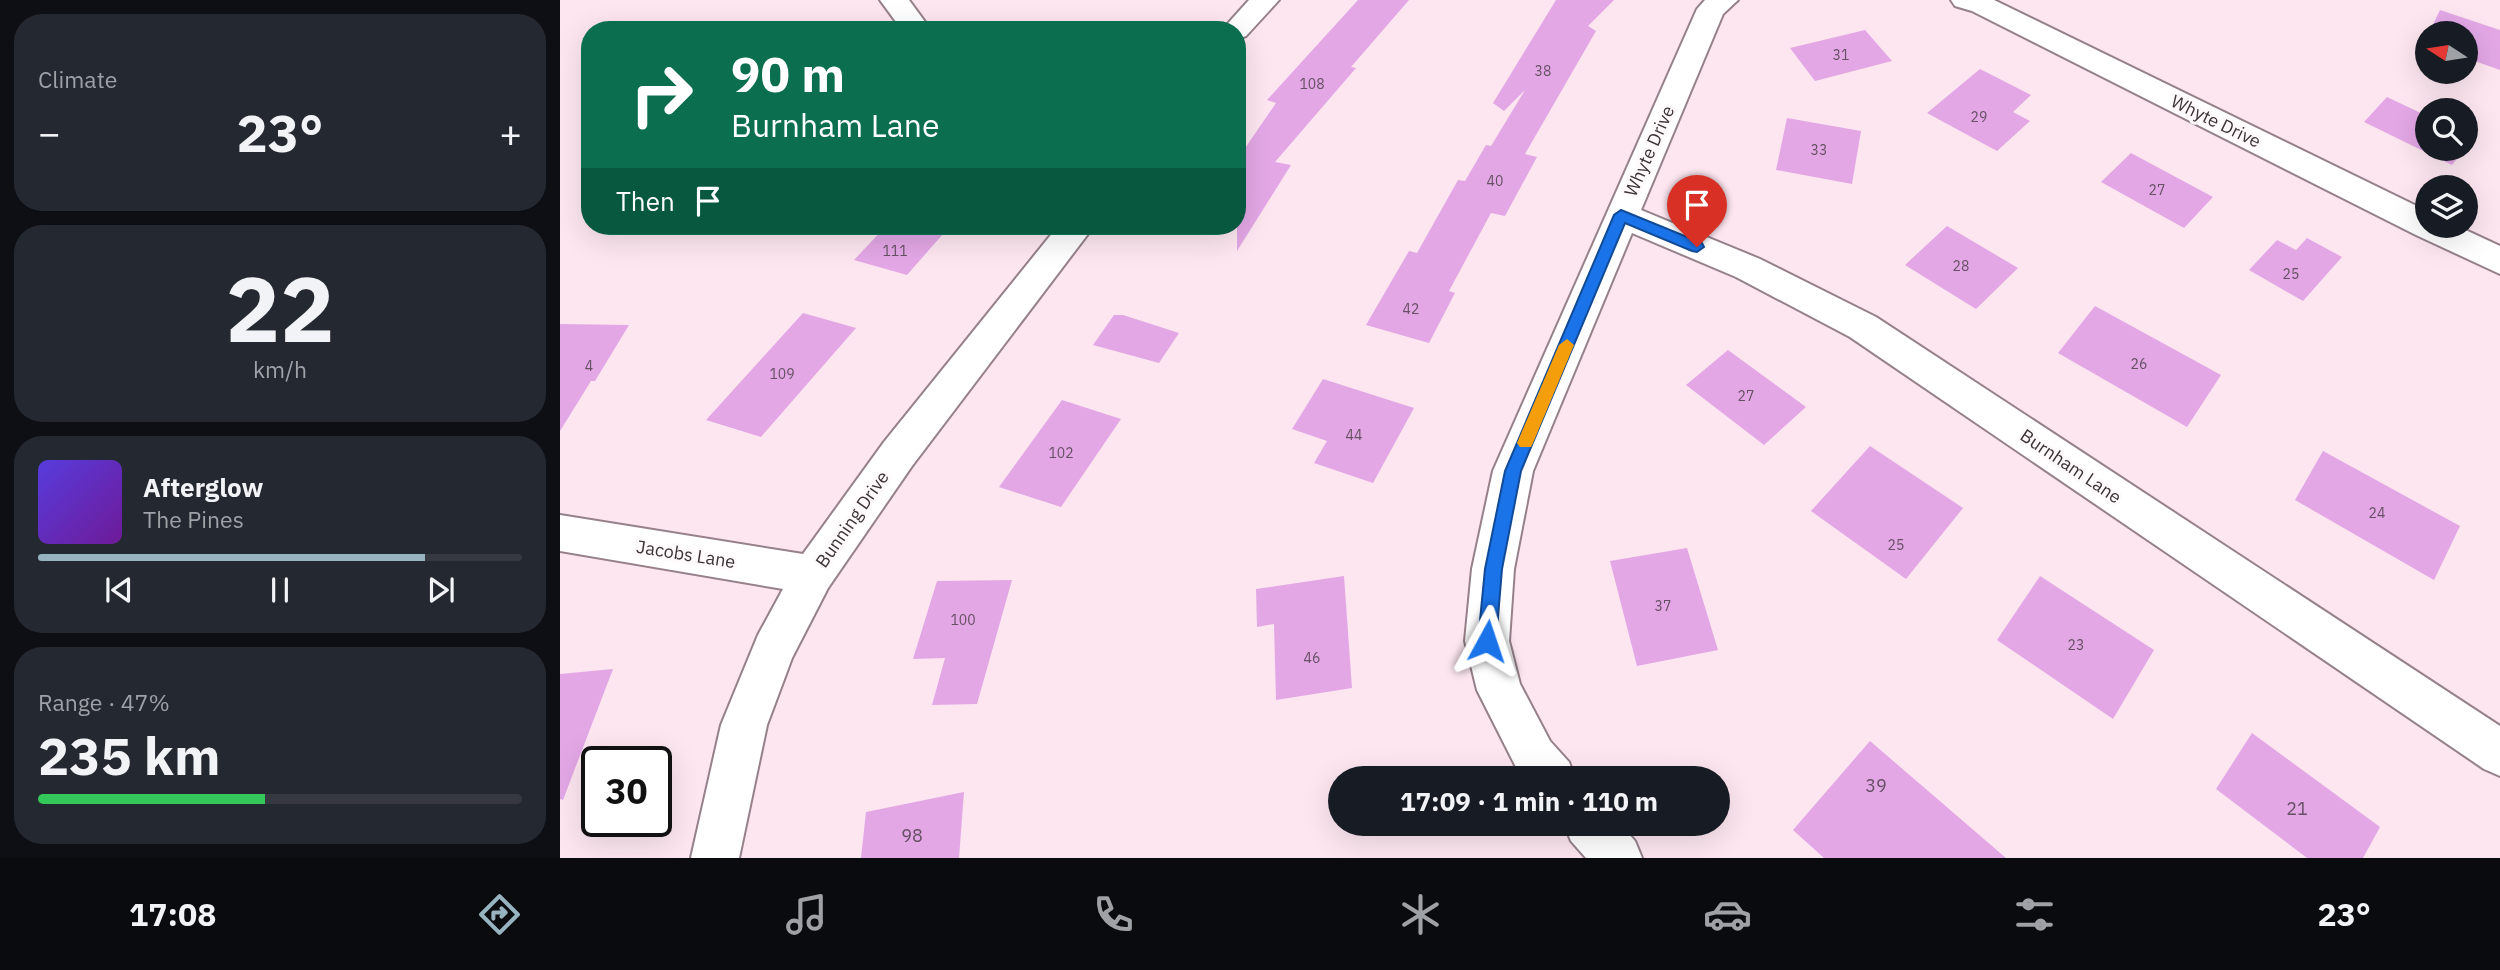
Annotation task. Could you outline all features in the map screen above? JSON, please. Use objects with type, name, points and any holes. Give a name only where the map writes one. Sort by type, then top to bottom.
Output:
[{"type":"street","points":[[894,0],[911,21]]},
{"type":"street","points":[[1245,21],[1265,0]]},
{"type":"street","name":"Whyte Drive","points":[[1541,766],[1499,690],[1487,641],[1493,569],[1513,471],[1712,9],[1724,0]]},
{"type":"street","name":"Whyte Drive","points":[[1965,0],[1982,5],[2415,220]]},
{"type":"street","name":"Burnham Lane","points":[[1621,215],[1748,268],[1863,327],[2500,752]]},
{"type":"street","name":"Bunning Drive","points":[[715,858],[744,725],[773,650],[813,575],[898,454],[1070,235]]},
{"type":"street","name":"Whyte Drive","points":[[2453,238],[2500,261]]},
{"type":"street","name":"Jacobs Lane","points":[[560,533],[813,575]]},
{"type":"street","points":[[1599,836],[1618,858]]},
{"type":"building","points":[[1358,0],[1409,0],[1351,67],[1356,68],[1275,162],[1291,165],[1237,251],[1237,235],[1246,235],[1246,147],[1276,103],[1267,100]]},
{"type":"building","points":[[1556,0],[1614,0],[1588,26],[1596,31],[1525,154],[1537,157],[1505,216],[1491,213],[1449,291],[1455,293],[1429,343],[1366,325],[1409,251],[1417,253],[1458,180],[1465,181],[1486,145],[1491,146],[1525,90],[1504,111],[1493,103]]},
{"type":"building","points":[[2440,10],[2473,21],[2435,21]]},
{"type":"building","points":[[2478,23],[2500,30],[2500,70],[2478,62]]},
{"type":"building","points":[[1865,30],[1892,61],[1815,81],[1790,48]]},
{"type":"building","points":[[1980,69],[2031,95],[2013,112],[2030,121],[1997,151],[1927,113]]},
{"type":"building","points":[[2387,97],[2415,110],[2415,147],[2364,122]]},
{"type":"building","points":[[1787,118],[1861,131],[1852,184],[1776,170]]},
{"type":"building","points":[[2131,153],[2213,197],[2184,228],[2101,182]]},
{"type":"building","points":[[1947,226],[2018,268],[1976,309],[1905,265]]},
{"type":"building","points":[[878,235],[942,235],[907,275],[854,260]]},
{"type":"building","points":[[2307,238],[2342,257],[2303,301],[2249,270],[2277,240],[2296,250]]},
{"type":"building","points":[[2095,306],[2221,375],[2187,427],[2058,353]]},
{"type":"building","points":[[803,313],[856,328],[761,437],[706,420]]},
{"type":"building","points":[[1114,315],[1123,315],[1179,333],[1159,363],[1093,345]]},
{"type":"building","points":[[560,324],[629,325],[560,431]]},
{"type":"building","points":[[1728,350],[1806,407],[1764,445],[1686,385]]},
{"type":"building","points":[[1323,379],[1414,408],[1373,483],[1314,463],[1327,441],[1292,429]]},
{"type":"building","points":[[1062,400],[1121,419],[1061,507],[999,487]]},
{"type":"building","points":[[1870,446],[1963,508],[1906,579],[1811,511]]},
{"type":"building","points":[[2323,451],[2460,526],[2434,580],[2295,500]]},
{"type":"building","points":[[1687,548],[1718,650],[1637,666],[1610,561]]},
{"type":"building","points":[[1344,576],[1352,688],[1276,700],[1274,624],[1257,627],[1256,589]]},
{"type":"building","points":[[2040,576],[2154,650],[2113,719],[1997,640]]},
{"type":"building","points":[[1012,580],[977,704],[932,705],[945,658],[913,659],[937,581]]},
{"type":"building","points":[[613,669],[584,746],[581,746],[581,753],[563,800],[560,799],[560,674]]},
{"type":"building","points":[[2252,733],[2380,827],[2363,858],[2307,858],[2216,789]]},
{"type":"building","points":[[1870,741],[2006,858],[1824,858],[1793,830]]},
{"type":"building","points":[[964,792],[959,858],[861,858],[866,812]]},
{"type":"slow traffic","points":[[1525,443],[1567,345]]},
{"type":"route","points":[[1487,641],[1493,569],[1513,471],[1621,215],[1697,247]]}]
